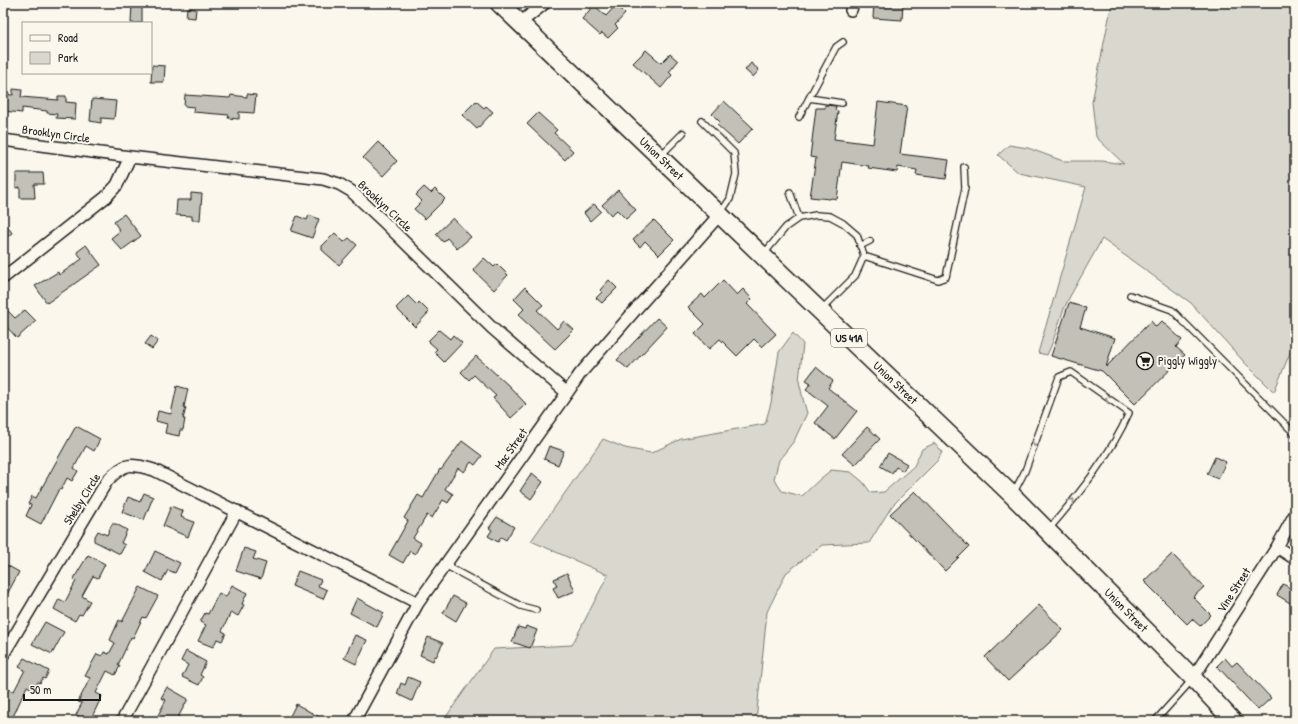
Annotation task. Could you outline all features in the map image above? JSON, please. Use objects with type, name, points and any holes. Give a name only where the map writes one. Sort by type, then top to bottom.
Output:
[{"type":"main road","name":"Union Street","points":[[499,3],[1012,495],[1193,678],[1233,721]]},
{"type":"street","points":[[520,23],[545,3]]},
{"type":"street","name":"Brooklyn Circle","points":[[3,140],[130,157],[323,179],[339,184],[351,191],[492,328],[566,393]]},
{"type":"street","points":[[3,278],[106,197],[117,185],[130,157]]},
{"type":"street","name":"Mac Street","points":[[354,721],[418,603],[566,393],[590,362],[720,214]]},
{"type":"street","name":"Shelby Circle","points":[[3,655],[106,481],[117,470],[126,466],[138,465],[154,470],[418,603]]},
{"type":"street","points":[[122,721],[237,511]]},
{"type":"street","name":"Vine Street","points":[[1193,678],[1277,547],[1295,514]]},
{"type":"street","points":[[1277,547],[1295,559]]},
{"type":"lane","points":[[800,117],[836,47],[843,42]]},
{"type":"lane","points":[[809,98],[842,103]]},
{"type":"lane","points":[[702,121],[734,153],[736,174],[730,199],[720,214]]},
{"type":"lane","points":[[659,156],[683,133]]},
{"type":"lane","points":[[864,256],[938,280],[946,276],[965,188],[964,167]]},
{"type":"lane","points":[[790,192],[798,218]]},
{"type":"lane","points":[[763,256],[786,227],[798,218],[816,215],[830,216],[843,223],[857,236],[864,256],[855,276],[820,311]]},
{"type":"lane","points":[[860,246],[870,240]]},
{"type":"lane","points":[[1130,295],[1172,310],[1295,434]]},
{"type":"lane","points":[[1012,495],[1025,471],[1059,377],[1071,372],[1129,413],[1120,434],[1074,499],[1047,531]]},
{"type":"lane","points":[[445,565],[521,606],[536,610]]},
{"type":"lane","points":[[1155,721],[1193,678]]},
{"type":"green space","points":[[1112,3],[1295,3],[1295,345],[1290,353],[1274,392],[1244,362],[1191,303],[1102,239],[1068,300],[1047,355],[1038,353],[1086,187],[1019,173],[998,155],[1009,145],[1028,148],[1063,161],[1102,161],[1124,164],[1096,137],[1092,102]]},
{"type":"green space","points":[[793,333],[803,344],[799,381],[807,413],[794,441],[779,460],[774,479],[782,491],[802,496],[831,470],[851,472],[863,482],[871,493],[884,492],[914,466],[922,449],[935,443],[942,452],[938,460],[892,506],[869,543],[822,545],[786,573],[767,612],[756,721],[443,721],[494,649],[572,645],[608,575],[531,541],[603,439],[625,448],[651,453],[681,439],[765,424],[771,403],[779,352]]},
{"type":"building","points":[[132,3],[142,3],[142,22],[131,22]]},
{"type":"building","points":[[874,3],[903,3],[902,20],[873,18]]},
{"type":"building","points":[[594,5],[606,16],[616,5],[625,14],[615,25],[618,28],[608,38],[602,33],[600,35],[582,19]]},
{"type":"building","points":[[187,8],[196,9],[195,18],[186,17]]},
{"type":"building","points":[[646,50],[661,63],[670,54],[678,61],[669,72],[672,75],[661,88],[633,63]]},
{"type":"building","points":[[751,63],[759,70],[753,77],[745,70]]},
{"type":"building","points":[[152,65],[165,66],[164,82],[151,82]]},
{"type":"building","points":[[13,89],[22,90],[21,97],[58,100],[58,96],[66,96],[66,102],[76,103],[75,119],[56,118],[57,114],[47,113],[47,111],[22,108],[22,113],[3,111],[3,94],[13,95]]},
{"type":"building","points":[[247,94],[256,95],[254,113],[239,112],[239,119],[228,118],[229,115],[193,112],[194,107],[184,106],[185,95],[230,98],[231,95],[247,97]]},
{"type":"building","points":[[92,99],[116,101],[114,119],[101,118],[101,123],[90,121]]},
{"type":"building","points":[[476,101],[484,108],[486,106],[493,112],[477,129],[462,115]]},
{"type":"building","points":[[724,101],[753,128],[738,144],[717,125],[720,122],[712,114]]},
{"type":"building","points":[[878,102],[907,106],[900,154],[949,160],[946,179],[916,175],[917,170],[898,167],[897,172],[868,168],[869,166],[842,162],[837,199],[810,197],[816,158],[810,157],[816,108],[825,108],[825,105],[836,106],[835,110],[838,111],[834,139],[873,144]]},
{"type":"building","points":[[538,113],[557,130],[554,133],[573,151],[565,160],[527,124]]},
{"type":"building","points":[[378,142],[397,161],[383,176],[363,158]]},
{"type":"building","points":[[16,173],[43,173],[44,184],[34,184],[35,198],[20,198],[20,187],[16,188]]},
{"type":"building","points":[[424,187],[431,193],[435,189],[445,199],[425,219],[414,209],[422,201],[416,195]]},
{"type":"building","points":[[618,190],[636,210],[626,219],[617,210],[611,215],[602,205]]},
{"type":"building","points":[[191,193],[202,194],[200,220],[192,220],[192,216],[176,215],[177,200],[191,200]]},
{"type":"building","points":[[594,204],[601,211],[590,221],[584,213]]},
{"type":"building","points":[[124,214],[141,236],[122,250],[111,238],[120,231],[114,222]]},
{"type":"building","points":[[309,215],[319,219],[312,238],[291,231],[297,216],[307,220]]},
{"type":"building","points":[[453,218],[471,237],[457,249],[447,238],[443,242],[436,234]]},
{"type":"building","points":[[3,220],[12,233],[3,240]]},
{"type":"building","points":[[654,220],[674,240],[659,255],[645,241],[640,247],[633,240]]},
{"type":"building","points":[[335,233],[344,242],[349,238],[357,245],[339,265],[322,250],[322,246]]},
{"type":"building","points":[[86,245],[101,265],[47,303],[35,286],[58,272],[59,275],[82,259],[77,252]]},
{"type":"building","points":[[484,258],[494,267],[497,264],[508,275],[494,290],[473,270]]},
{"type":"building","points":[[609,280],[617,288],[602,303],[596,298],[602,292],[600,290]]},
{"type":"building","points":[[723,280],[737,295],[743,289],[752,299],[747,304],[776,334],[762,347],[754,339],[737,356],[720,339],[709,349],[695,334],[705,324],[688,307],[702,294],[705,298]]},
{"type":"building","points":[[525,287],[543,305],[537,310],[557,329],[564,321],[574,330],[555,349],[518,315],[524,309],[514,299]]},
{"type":"building","points":[[408,296],[417,305],[419,302],[429,312],[415,327],[396,308]]},
{"type":"building","name":"Piggly Wiggly","points":[[1069,303],[1086,308],[1080,327],[1115,338],[1106,367],[1151,321],[1156,327],[1162,321],[1182,340],[1176,347],[1185,355],[1135,404],[1102,371],[1051,356]]},
{"type":"building","points":[[7,310],[15,318],[25,310],[36,321],[17,338],[3,323],[3,313]]},
{"type":"building","points":[[657,318],[667,327],[628,369],[617,360]]},
{"type":"building","points":[[439,330],[450,339],[453,335],[462,343],[444,362],[434,352],[437,349],[428,341]]},
{"type":"building","points":[[151,336],[158,341],[152,349],[145,344]]},
{"type":"building","points":[[476,356],[508,385],[526,404],[511,418],[493,398],[496,396],[474,375],[469,380],[461,372]]},
{"type":"building","points":[[816,367],[833,381],[828,388],[857,411],[835,439],[815,423],[828,406],[806,389],[811,383],[806,380]]},
{"type":"building","points":[[177,386],[188,389],[184,407],[186,408],[183,419],[185,419],[183,430],[180,430],[179,436],[165,433],[167,424],[156,421],[158,411],[171,414]]},
{"type":"building","points":[[76,426],[100,439],[94,451],[86,446],[74,468],[78,471],[72,481],[67,478],[61,490],[59,489],[41,524],[26,516],[31,505],[28,504],[32,496],[36,498]]},
{"type":"building","points":[[867,427],[880,439],[855,465],[842,454]]},
{"type":"building","points":[[462,441],[482,456],[475,465],[471,462],[464,472],[458,468],[445,489],[453,494],[448,503],[443,500],[432,518],[427,515],[413,538],[421,543],[415,554],[410,551],[403,563],[389,555],[408,521],[404,518],[418,495],[423,498],[440,469],[441,470]]},
{"type":"building","points":[[549,446],[564,451],[558,465],[544,459]]},
{"type":"building","points":[[888,453],[907,464],[903,471],[896,467],[892,473],[880,466]]},
{"type":"building","points":[[1215,457],[1226,462],[1218,479],[1207,474]]},
{"type":"building","points":[[532,473],[543,482],[531,499],[520,491]]},
{"type":"building","points":[[915,491],[969,547],[945,571],[890,514]]},
{"type":"building","points":[[144,493],[153,497],[144,520],[122,512],[128,497],[140,502]]},
{"type":"building","points":[[171,506],[183,511],[181,517],[194,522],[188,537],[163,526]]},
{"type":"building","points":[[497,517],[514,527],[506,540],[501,537],[498,542],[488,536],[492,530],[489,528]]},
{"type":"building","points":[[112,524],[116,524],[127,530],[121,543],[125,545],[120,554],[94,541],[98,531],[107,535]]},
{"type":"building","points":[[244,548],[256,552],[253,559],[266,563],[261,579],[236,571]]},
{"type":"building","points":[[155,551],[180,563],[175,573],[168,570],[162,581],[145,572]]},
{"type":"building","points":[[1172,554],[1204,587],[1193,597],[1211,615],[1200,626],[1192,619],[1187,624],[1144,581]]},
{"type":"building","points":[[88,555],[105,564],[98,578],[93,576],[82,596],[90,601],[82,615],[79,614],[75,621],[54,609],[59,599],[65,602],[76,581],[73,580]]},
{"type":"building","points":[[3,563],[19,572],[3,602]]},
{"type":"building","points":[[298,571],[321,580],[318,586],[327,590],[323,599],[292,586]]},
{"type":"building","points":[[567,573],[575,591],[558,598],[553,588],[557,586],[554,579]]},
{"type":"building","points":[[1283,584],[1295,591],[1295,606],[1277,595]]},
{"type":"building","points":[[232,585],[247,593],[242,604],[244,605],[238,616],[231,612],[222,631],[226,633],[222,641],[217,639],[213,647],[198,641],[206,625],[200,622],[205,613],[208,614],[219,593],[226,597]]},
{"type":"building","points":[[140,587],[158,596],[146,618],[143,617],[133,638],[131,637],[115,675],[107,671],[96,693],[102,696],[90,721],[88,721],[76,715],[82,703],[78,702],[90,678],[85,676],[97,654],[102,656],[104,652],[109,654],[115,643],[110,640],[119,620],[122,622]]},
{"type":"building","points":[[453,596],[466,603],[456,621],[443,613]]},
{"type":"building","points":[[357,598],[384,613],[377,627],[350,613]]},
{"type":"building","points":[[1039,605],[1063,630],[1008,681],[985,657]]},
{"type":"building","points":[[45,622],[64,632],[52,654],[32,644]]},
{"type":"building","points":[[526,626],[537,630],[530,648],[512,642],[518,627],[525,629]]},
{"type":"building","points":[[355,635],[367,640],[356,664],[344,658]]},
{"type":"building","points":[[428,637],[443,643],[433,661],[420,655]]},
{"type":"building","points":[[186,651],[206,662],[200,675],[203,677],[199,685],[182,677],[188,665],[181,661]]},
{"type":"building","points":[[24,658],[49,671],[45,679],[43,678],[40,683],[38,682],[34,690],[27,686],[11,721],[9,721],[3,718],[3,700],[8,689],[14,691],[25,670],[19,667]]},
{"type":"building","points":[[1225,658],[1232,666],[1237,662],[1271,698],[1258,710],[1217,666]]},
{"type":"building","points":[[408,677],[420,682],[412,701],[397,694],[401,683],[405,685]]},
{"type":"building","points":[[167,687],[188,699],[176,721],[155,721],[166,700],[161,698]]},
{"type":"building","points":[[296,704],[326,721],[295,721],[289,718]]},
{"type":"place","name":"Piggly Wiggly","points":[[1145,361]]}]
